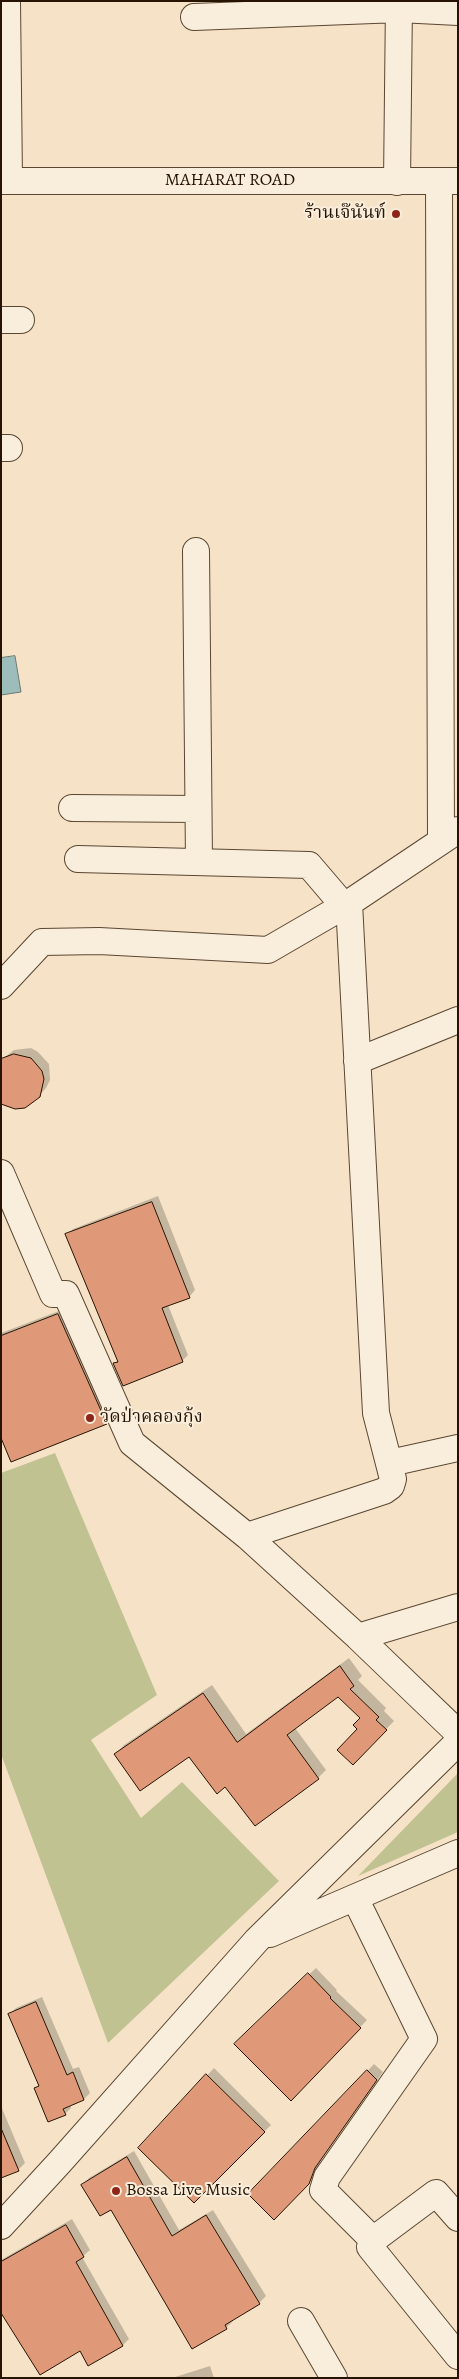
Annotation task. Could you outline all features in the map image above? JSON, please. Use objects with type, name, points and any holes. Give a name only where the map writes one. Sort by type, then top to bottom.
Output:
[{"type":"street","points":[[1,2],[7,2],[5,181]]},
{"type":"street","points":[[398,182],[399,5]]},
{"type":"street","points":[[194,17],[399,5],[458,12]]},
{"type":"street","name":"MAHARAT ROAD","points":[[5,181],[448,181]]},
{"type":"street","points":[[1,986],[42,942],[99,941],[268,950],[346,905],[449,836],[448,181]]},
{"type":"street","points":[[196,551],[199,862]]},
{"type":"street","points":[[72,808],[198,809]]},
{"type":"street","points":[[78,859],[309,865],[346,905],[357,1061],[376,1413],[393,1479],[391,1486],[384,1490],[247,1536]]},
{"type":"street","points":[[357,1061],[458,1020]]},
{"type":"street","points":[[1,1173],[53,1294],[66,1294],[132,1443],[247,1536],[358,1637],[458,1733]]},
{"type":"street","points":[[390,1463],[458,1448]]},
{"type":"street","points":[[358,1637],[458,1607]]},
{"type":"street","points":[[1,2226],[59,2164],[258,1940],[458,1742]]},
{"type":"street","points":[[258,1940],[458,1853]]},
{"type":"street","points":[[355,1898],[424,2039],[327,2177],[322,2190],[374,2240]]},
{"type":"street","points":[[458,2218],[436,2193],[374,2240],[370,2247],[458,2356]]},
{"type":"street","points":[[301,2321],[334,2378]]},
{"type":"green space","points":[[55,1453],[157,1695],[91,1740],[141,1818],[182,1782],[279,1881],[108,2043],[1,1754],[1,1473]]},
{"type":"green space","points":[[458,1773],[458,1832],[358,1876]]},
{"type":"water","points":[[15,656],[21,692],[1,695],[1,658]]},
{"type":"building","points":[[14,1054],[31,1058],[42,1071],[44,1079],[40,1097],[25,1108],[15,1109],[1,1104],[1,1059]]},
{"type":"building","points":[[152,1202],[190,1298],[162,1308],[183,1362],[123,1386],[113,1363],[118,1362],[65,1234]]},
{"type":"building","points":[[58,1314],[107,1424],[11,1462],[1,1438],[1,1336]]},
{"type":"building","points":[[340,1666],[354,1686],[350,1689],[379,1717],[376,1720],[387,1730],[353,1765],[337,1750],[357,1729],[353,1725],[360,1718],[338,1697],[287,1735],[319,1779],[255,1826],[225,1787],[217,1794],[189,1757],[140,1791],[114,1754],[203,1693],[237,1742]]},
{"type":"building","points":[[308,1973],[330,1998],[361,2028],[291,2101],[234,2044]]},
{"type":"building","points":[[36,2002],[67,2075],[73,2072],[84,2100],[63,2109],[66,2115],[48,2122],[34,2088],[39,2086],[8,2014]]},
{"type":"building","points":[[367,2070],[377,2080],[315,2168],[309,2184],[274,2220],[248,2194]]},
{"type":"building","points":[[206,2074],[265,2132],[194,2203],[138,2148]]},
{"type":"building","points":[[1,2128],[19,2171],[1,2178]]},
{"type":"building","points":[[127,2157],[172,2236],[206,2215],[260,2304],[225,2325],[227,2329],[192,2349],[111,2210],[100,2216],[81,2185]]},
{"type":"building","points":[[66,2225],[84,2257],[76,2262],[123,2346],[88,2366],[80,2351],[40,2375],[1,2313],[1,2262]]},
{"type":"place","name":"ร้านเจ๊นันท์","points":[[396,214]]},
{"type":"place","name":"วัดป่าคลองกุ้ง","points":[[90,1418]]},
{"type":"place","name":"Bossa Live Music","points":[[116,2191]]}]
